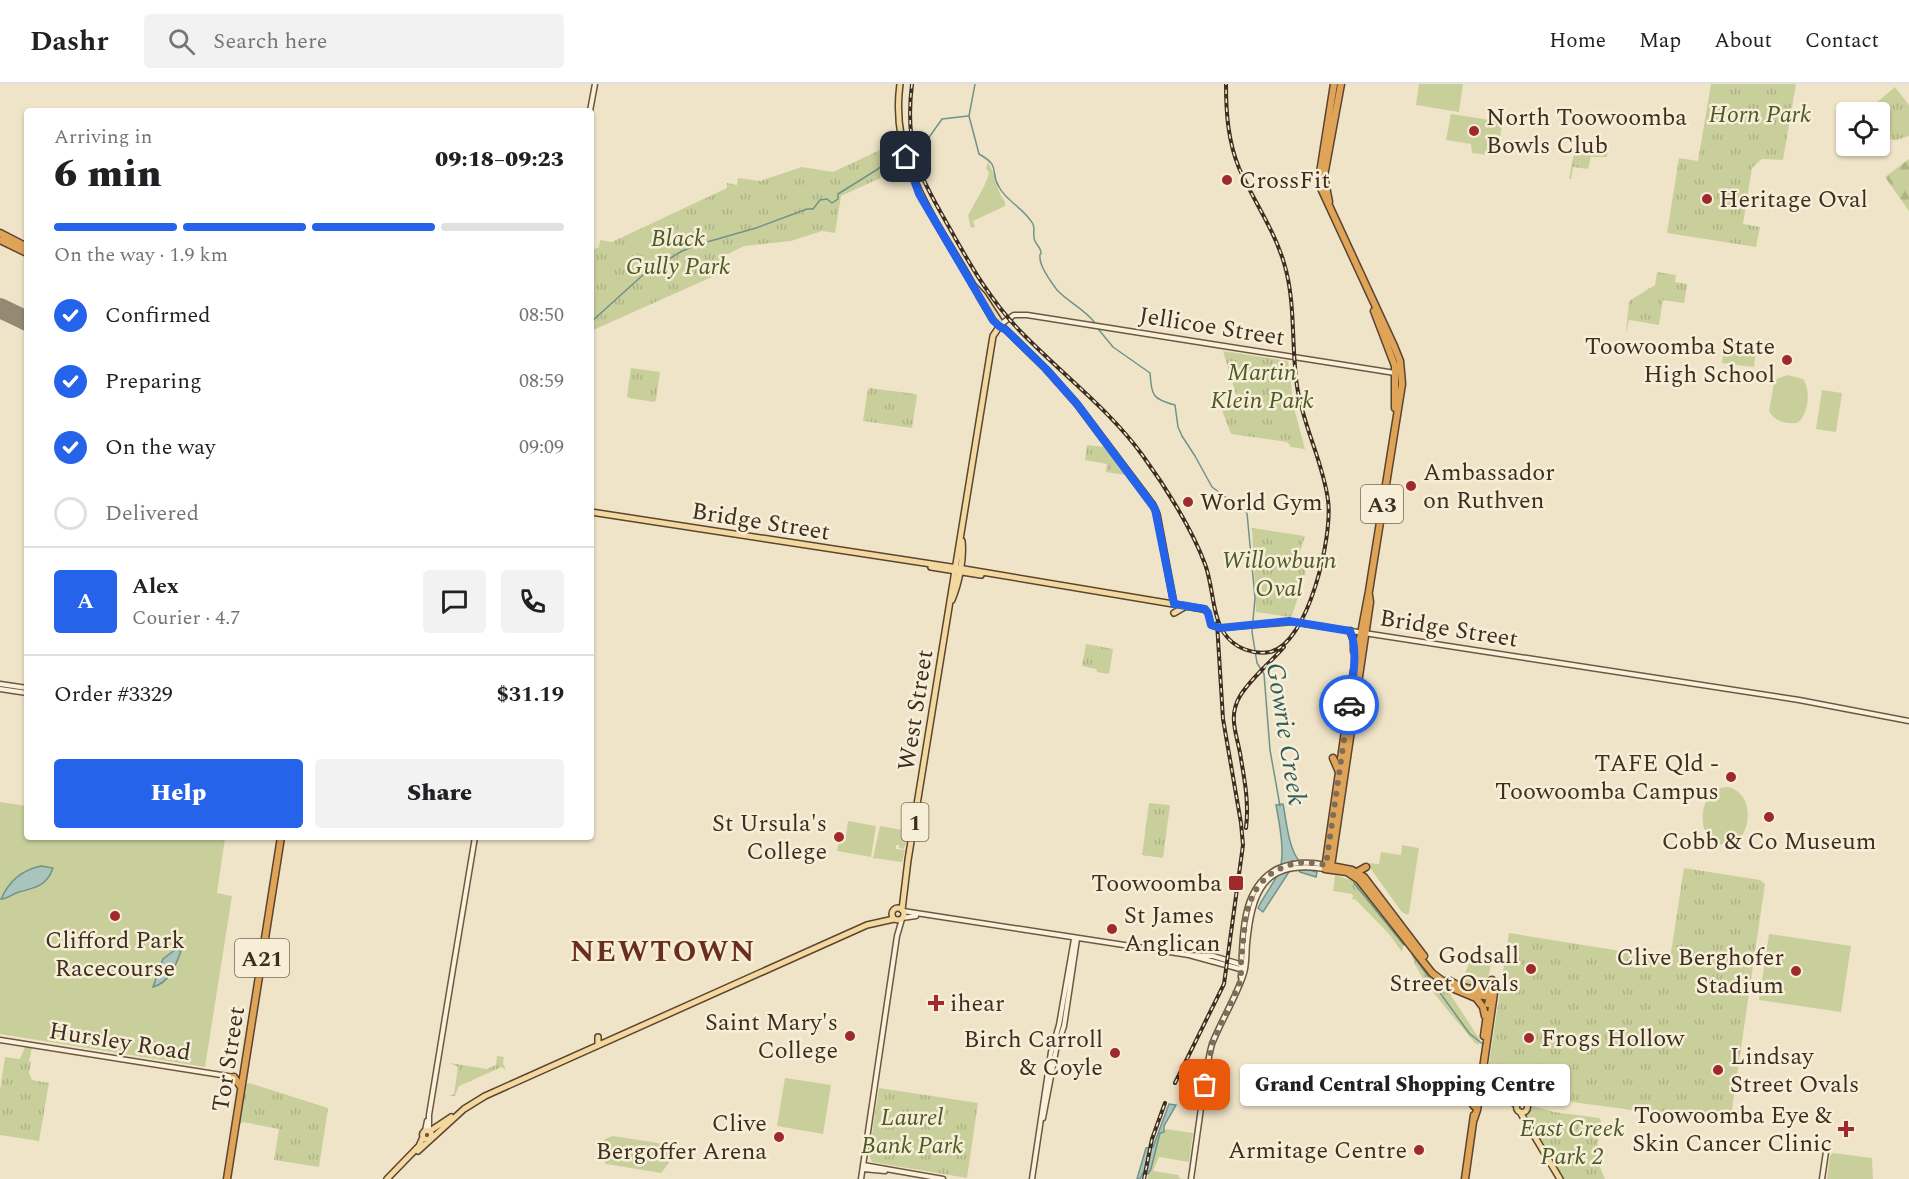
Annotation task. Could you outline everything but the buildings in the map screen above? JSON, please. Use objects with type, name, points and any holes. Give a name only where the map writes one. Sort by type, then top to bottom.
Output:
[{"type":"highway","name":"A3","points":[[1326,867],[1353,676],[1370,602],[1369,591],[1399,374],[1377,321],[1371,299],[1323,196],[1320,182],[1334,84]]},
{"type":"highway","name":"A3","points":[[1330,208],[1324,176],[1341,84]]},
{"type":"highway","points":[[0,233],[24,245]]},
{"type":"highway","points":[[0,240],[24,252]]},
{"type":"highway","points":[[1350,631],[1354,645],[1353,676]]},
{"type":"highway","name":"A3","points":[[1357,872],[1331,866],[1363,632]]},
{"type":"highway","points":[[1333,759],[1339,773]]},
{"type":"highway","name":"Tor Street","points":[[227,1179],[281,840]]},
{"type":"highway","points":[[1326,867],[1347,872],[1357,878],[1432,973],[1452,988],[1492,994]]},
{"type":"highway","points":[[1357,872],[1366,867]]},
{"type":"highway","points":[[1357,872],[1368,882],[1435,970],[1450,982],[1470,991],[1480,1002],[1485,1016]]},
{"type":"highway","points":[[1470,991],[1484,987],[1492,980]]},
{"type":"highway","points":[[1465,1179],[1482,1082],[1485,1016],[1492,994]]},
{"type":"highway","points":[[1474,1119],[1474,1106],[1492,994]]},
{"type":"highway","points":[[234,1077],[241,1088]]},
{"type":"highway","points":[[1482,1082],[1490,1095]]},
{"type":"highway","points":[[1467,1095],[1474,1106]]},
{"type":"main road","points":[[591,108],[595,84]]},
{"type":"main road","points":[[902,84],[906,157],[919,194],[993,320],[1046,369],[1077,404],[1153,505],[1157,514],[1174,604]]},
{"type":"main road","points":[[972,284],[983,296],[1001,326]]},
{"type":"main road","name":"Jellicoe Street","points":[[1001,326],[1017,315],[1399,374]]},
{"type":"main road","points":[[992,344],[993,320]]},
{"type":"main road","name":"West Street","points":[[861,1179],[897,936],[898,915],[957,570],[957,557],[992,344],[1001,326]]},
{"type":"main road","name":"Bridge Street","points":[[594,513],[933,564],[957,570],[1203,609],[1208,613],[1213,627],[1223,629],[1289,621],[1799,700],[1909,721]]},
{"type":"main road","name":"West Street","points":[[951,604],[951,592],[963,549],[961,540]]},
{"type":"main road","points":[[933,564],[951,562],[957,557]]},
{"type":"main road","name":"Bridge Street","points":[[925,564],[943,570],[957,570]]},
{"type":"main road","points":[[943,570],[949,575],[951,592]]},
{"type":"main road","points":[[1174,613],[1186,606]]},
{"type":"main road","points":[[0,684],[24,688]]},
{"type":"main road","points":[[0,688],[24,692]]},
{"type":"main road","points":[[418,1151],[428,1134],[474,840]]},
{"type":"main road","points":[[1243,967],[1246,914],[1250,900],[1259,884],[1274,871],[1300,862],[1326,867]]},
{"type":"main road","points":[[1205,1085],[1212,1044],[1241,980],[1252,907],[1260,890],[1272,878],[1287,870],[1326,867]]},
{"type":"main road","points":[[387,1179],[428,1134],[468,1103],[873,921],[898,915],[923,916],[1189,955],[1213,956],[1243,967]]},
{"type":"main road","points":[[1032,1179],[1076,939]]},
{"type":"main road","points":[[585,1051],[622,1032],[633,1029]]},
{"type":"main road","points":[[1041,1121],[1051,1052],[1060,1033]]},
{"type":"main road","points":[[598,1036],[598,1044]]},
{"type":"main road","name":"Hursley Road","points":[[0,1040],[234,1077]]},
{"type":"main road","points":[[1480,1095],[1527,1100],[1523,1103],[1525,1122],[1560,1179]]},
{"type":"main road","points":[[1480,1095],[1523,1103]]},
{"type":"main road","points":[[391,1179],[464,1109],[485,1096]]},
{"type":"main road","points":[[1510,1098],[1528,1106],[1523,1112]]},
{"type":"main road","points":[[1191,1179],[1201,1108]]},
{"type":"main road","points":[[430,1112],[431,1123],[438,1126]]},
{"type":"main road","points":[[428,1134],[452,1120]]},
{"type":"main road","points":[[1822,1179],[1827,1145]]},
{"type":"main road","points":[[863,1167],[943,1179]]},
{"type":"green space","points":[[1419,84],[1463,84],[1459,112],[1416,105]]},
{"type":"green space","name":"Horn Park","points":[[1711,84],[1796,84],[1783,160],[1762,159],[1752,168],[1743,224],[1760,227],[1756,247],[1667,233],[1679,158],[1698,161]]},
{"type":"green space","points":[[1895,87],[1909,105],[1909,136],[1890,139],[1890,102],[1877,102]]},
{"type":"green space","name":"North Toowoomba Bowls Club","points":[[1451,114],[1503,122],[1496,156],[1472,153],[1471,144],[1446,140]]},
{"type":"green space","name":"Black Gully Park","points":[[897,142],[902,160],[885,176],[841,196],[835,233],[822,231],[791,241],[744,246],[726,255],[725,264],[716,265],[714,276],[594,330],[594,250],[599,247],[600,240],[612,242],[727,188],[727,183],[737,185],[738,178],[760,181],[802,167],[833,172]]},
{"type":"green space","points":[[1592,150],[1608,151],[1607,157],[1591,157],[1588,169],[1573,167],[1571,179],[1569,179],[1574,152],[1581,155],[1585,151],[1591,152]]},
{"type":"green space","points":[[1909,159],[1909,211],[1885,177]]},
{"type":"green space","points":[[988,162],[1005,206],[973,221],[975,227],[971,228],[968,216],[987,179]]},
{"type":"green space","points":[[1657,272],[1676,275],[1675,282],[1687,284],[1684,303],[1663,300],[1659,325],[1629,320],[1626,334],[1629,301],[1655,285]]},
{"type":"green space","points":[[1724,348],[1756,352],[1754,367],[1722,363]]},
{"type":"green space","name":"Martin Klein Park","points":[[1223,351],[1288,361],[1294,408],[1305,449],[1291,447],[1287,442],[1231,434],[1220,405],[1240,408]]},
{"type":"green space","points":[[631,368],[660,372],[654,402],[627,396]]},
{"type":"green space","points":[[1787,375],[1803,379],[1806,384],[1808,402],[1804,414],[1797,423],[1781,422],[1769,411],[1774,383],[1777,379]]},
{"type":"green space","points":[[870,388],[915,394],[917,396],[912,428],[863,421]]},
{"type":"green space","points":[[1822,390],[1842,393],[1836,432],[1816,429]]},
{"type":"green space","points":[[1087,445],[1106,447],[1125,475],[1106,472],[1107,464],[1085,460]]},
{"type":"green space","name":"Willowburn Oval","points":[[1252,528],[1305,536],[1298,558],[1309,561],[1290,617],[1256,612]]},
{"type":"green space","points":[[1086,644],[1113,649],[1109,674],[1082,666]]},
{"type":"green space","points":[[1729,787],[1741,794],[1745,800],[1748,813],[1746,827],[1739,839],[1732,843],[1717,843],[1709,837],[1704,828],[1704,806],[1709,796],[1718,789]]},
{"type":"green space","name":"Clifford Park Racecourse","points":[[0,802],[24,806],[24,840],[225,840],[217,893],[232,896],[205,1067],[0,1034]]},
{"type":"green space","points":[[1149,803],[1170,805],[1163,858],[1142,855]]},
{"type":"green space","points":[[848,821],[876,826],[871,857],[837,851],[840,836],[846,835]]},
{"type":"green space","points":[[880,826],[909,833],[904,849],[896,845],[896,849],[905,850],[902,862],[873,858]]},
{"type":"green space","points":[[1402,845],[1419,848],[1407,915],[1401,911],[1369,863],[1379,864],[1381,852],[1401,855]]},
{"type":"green space","points":[[1684,868],[1760,880],[1765,884],[1730,1123],[1489,1089],[1486,1083],[1509,933],[1670,959]]},
{"type":"green space","points":[[1335,875],[1356,882],[1404,942],[1402,952],[1390,935],[1356,900],[1352,899],[1352,894],[1333,891]]},
{"type":"green space","points":[[1769,934],[1851,946],[1841,1012],[1759,1000]]},
{"type":"green space","points":[[1412,952],[1434,978],[1445,986],[1480,1040],[1479,1045],[1427,984],[1413,960]]},
{"type":"green space","points":[[1470,962],[1491,965],[1487,982],[1474,985],[1464,984],[1465,973]]},
{"type":"green space","points":[[25,1047],[32,1048],[29,1073],[32,1080],[49,1083],[39,1141],[0,1135],[0,1090],[5,1057],[20,1059]]},
{"type":"green space","points":[[497,1056],[504,1057],[503,1063],[506,1071],[502,1067],[459,1086],[455,1096],[449,1096],[454,1094],[458,1067],[450,1063],[487,1069],[496,1065]]},
{"type":"green space","points":[[785,1078],[831,1085],[823,1134],[777,1126]]},
{"type":"green space","points":[[249,1083],[328,1108],[319,1167],[274,1160],[279,1129],[243,1122],[240,1124],[246,1084]]},
{"type":"green space","name":"Laurel Bank Park","points":[[879,1088],[978,1103],[967,1178],[872,1162],[869,1154]]},
{"type":"green space","name":"East Creek Park 2","points":[[1530,1107],[1554,1112],[1599,1118],[1601,1121],[1596,1158],[1605,1179],[1564,1179],[1556,1167],[1558,1166],[1528,1122],[1527,1113]]},
{"type":"green space","points":[[1166,1129],[1193,1133],[1189,1162],[1159,1157],[1153,1171],[1179,1175],[1179,1178],[1183,1179],[1147,1179],[1160,1133]]},
{"type":"green space","points":[[613,1136],[664,1145],[669,1152],[669,1163],[661,1173],[606,1164],[600,1156],[599,1148],[603,1141]]},
{"type":"green space","points":[[1833,1153],[1872,1158],[1873,1179],[1827,1179],[1830,1156]]},
{"type":"water","points":[[1283,804],[1288,834],[1295,854],[1307,868],[1317,872],[1316,877],[1300,872],[1292,861],[1289,872],[1263,912],[1258,908],[1277,876],[1281,864],[1281,838],[1276,805]]},
{"type":"water","points":[[41,866],[53,868],[44,882],[1,899],[16,877],[27,870]]},
{"type":"water","points":[[176,949],[181,951],[171,973],[163,982],[153,987],[163,959]]},
{"type":"water","points":[[1169,1104],[1176,1105],[1164,1126],[1164,1132],[1160,1133],[1151,1169],[1148,1174],[1143,1173],[1140,1179],[1137,1179],[1146,1148],[1153,1147]]},
{"type":"waterway","name":"Gowrie Creek","points":[[975,84],[969,116],[979,154],[993,166],[996,181],[1002,192],[1033,224],[1034,239],[1041,253],[1040,262],[1052,283],[1061,294],[1095,323]]},
{"type":"waterway","points":[[908,150],[925,143],[942,119],[968,116]]},
{"type":"waterway","points":[[594,319],[644,274],[682,251],[807,209],[813,209],[820,200],[827,199],[832,203],[838,199],[838,194],[878,169],[896,153],[901,152]]},
{"type":"waterway","name":"Gowrie Creek","points":[[1099,330],[1113,347],[1150,373],[1155,395],[1162,401],[1175,405],[1178,427],[1182,436],[1212,487],[1247,513],[1255,598],[1252,632],[1257,663],[1264,674],[1270,750],[1280,806]]},
{"type":"waterway","points":[[1354,883],[1404,945]]},
{"type":"waterway","points":[[1412,954],[1469,1033],[1485,1046]]},
{"type":"taxiway","points":[[3,316],[9,313],[24,320]]},
{"type":"runway","points":[[0,308],[24,320]]},
{"type":"tunnel","points":[[1201,1108],[1205,1085]]},
{"type":"railway","points":[[912,84],[911,129],[918,165],[934,201],[973,269],[1012,322],[1116,423],[1143,456],[1177,508],[1200,551],[1208,572],[1217,618],[1224,633],[1238,646],[1264,653],[1284,644],[1307,609],[1327,537],[1328,500],[1297,386],[1288,278],[1275,238],[1235,158],[1228,127],[1226,84]]},
{"type":"railway","points":[[1175,1083],[1224,984],[1243,845],[1223,719],[1217,623]]},
{"type":"railway","points":[[1246,828],[1246,793],[1234,712],[1244,689],[1284,647]]},
{"type":"railway","points":[[1144,1179],[1152,1139],[1165,1103]]},
{"type":"way so far","points":[[1205,1085],[1212,1044],[1241,980],[1246,914],[1254,892],[1267,876],[1285,866],[1304,862],[1326,865],[1349,705]]},
{"type":"place","name":"North Toowoomba Bowls Club","points":[[1474,131]]},
{"type":"place","name":"CrossFit","points":[[1227,180]]},
{"type":"place","name":"Heritage Oval","points":[[1707,199]]},
{"type":"place","name":"Toowoomba State High School","points":[[1787,360]]},
{"type":"place","name":"Ambassador on Ruthven","points":[[1411,486]]},
{"type":"place","name":"World Gym","points":[[1188,502]]},
{"type":"place","name":"TAFE Qld - Toowoomba Campus","points":[[1731,777]]},
{"type":"place","name":"Cobb & Co Museum","points":[[1769,817]]},
{"type":"place","name":"St Ursula's College","points":[[839,837]]},
{"type":"place","name":"Toowoomba","points":[[1236,883]]},
{"type":"place","name":"Clifford Park Racecourse","points":[[115,916]]},
{"type":"place","name":"St James Anglican","points":[[1112,929]]},
{"type":"place","name":"Godsall Street Ovals","points":[[1531,969]]},
{"type":"place","name":"Clive Berghofer Stadium","points":[[1796,971]]},
{"type":"place","name":"ihear","points":[[936,1003]]},
{"type":"place","name":"Saint Mary's College","points":[[850,1036]]},
{"type":"place","name":"Frogs Hollow","points":[[1529,1038]]},
{"type":"place","name":"Birch Carroll & Coyle","points":[[1115,1053]]},
{"type":"place","name":"Lindsay Street Ovals","points":[[1718,1070]]},
{"type":"place","name":"Grand Central Shopping Centre","points":[[1205,1085]]},
{"type":"place","name":"Toowoomba Eye & Skin Cancer Clinic","points":[[1846,1129]]},
{"type":"place","name":"Clive Bergoffer Arena","points":[[779,1137]]},
{"type":"place","name":"Armitage Centre","points":[[1419,1150]]},
{"type":"district","name":"NEWTOWN","points":[[663,951]]},
{"type":"route","points":[[906,157],[919,194],[995,323],[1003,327],[1046,369],[1077,404],[1155,509],[1174,604],[1205,609],[1213,627],[1228,629],[1289,621],[1350,631],[1354,645],[1349,705]]}]
